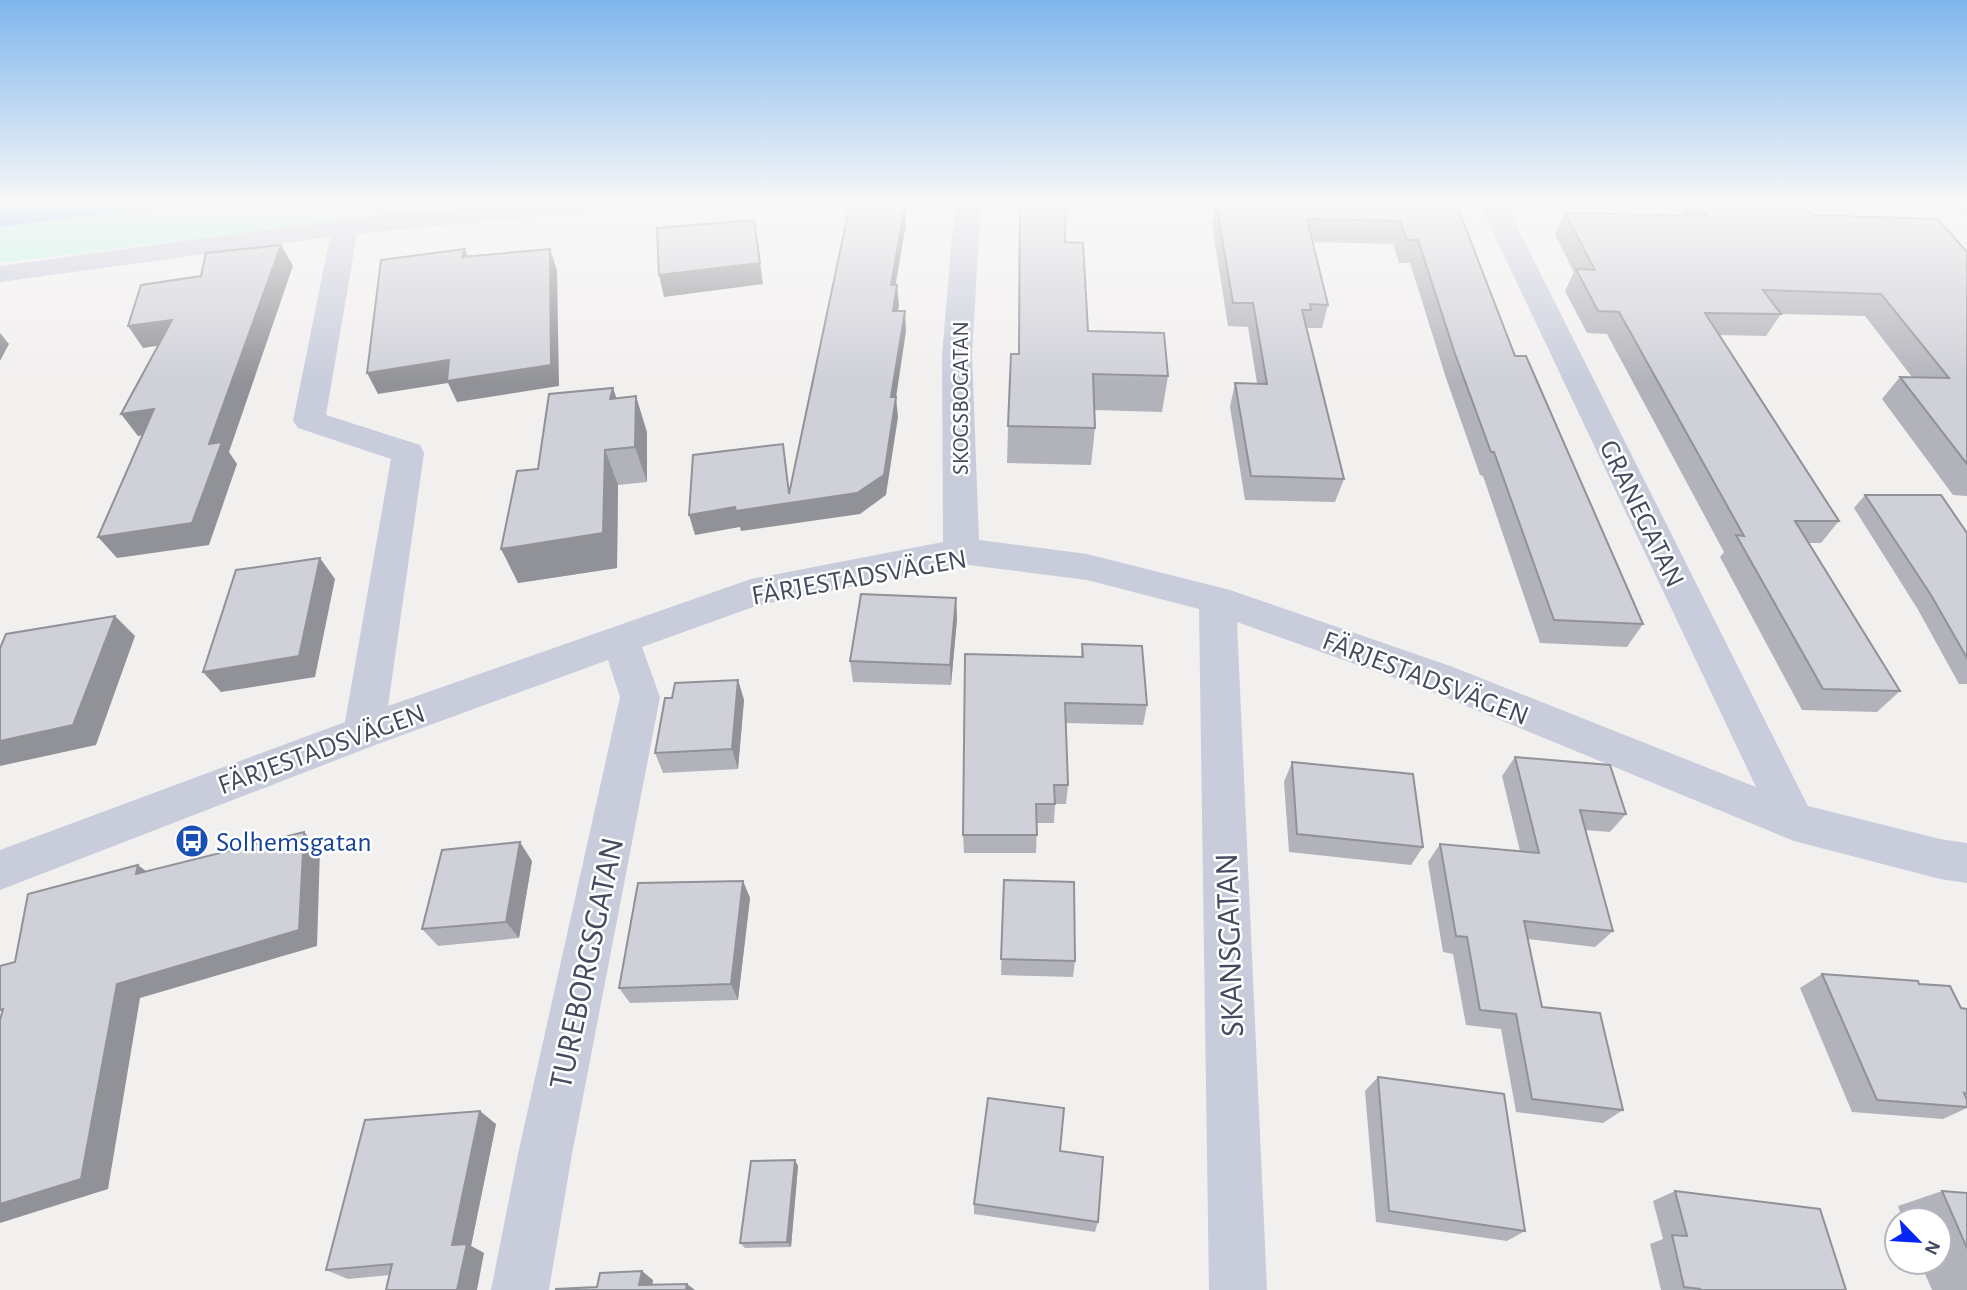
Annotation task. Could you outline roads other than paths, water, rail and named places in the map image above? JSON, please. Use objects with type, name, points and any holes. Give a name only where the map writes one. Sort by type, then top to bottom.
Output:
[{"type":"street","points":[[0,274],[79,263]]},
{"type":"street","points":[[338,263],[309,421],[408,453],[364,732]]},
{"type":"street","name":"SKOGSBOGATAN","points":[[961,551],[957,355],[964,263]]},
{"type":"street","name":"GRANEGATAN","points":[[1522,263],[1794,822]]},
{"type":"street","name":"FÄRJESTADSVÄGEN","points":[[0,870],[364,732],[751,593],[961,551],[1087,567],[1217,600],[1439,678],[1794,822],[1940,859],[1967,863]]},
{"type":"street","name":"SKANSGATAN","points":[[1217,600],[1238,1290]]},
{"type":"street","name":"TUREBORGSGATAN","points":[[520,1290],[548,1140],[640,697],[620,639]]},
{"type":"place","name":"Solhemsgatan","points":[[192,841]]}]
